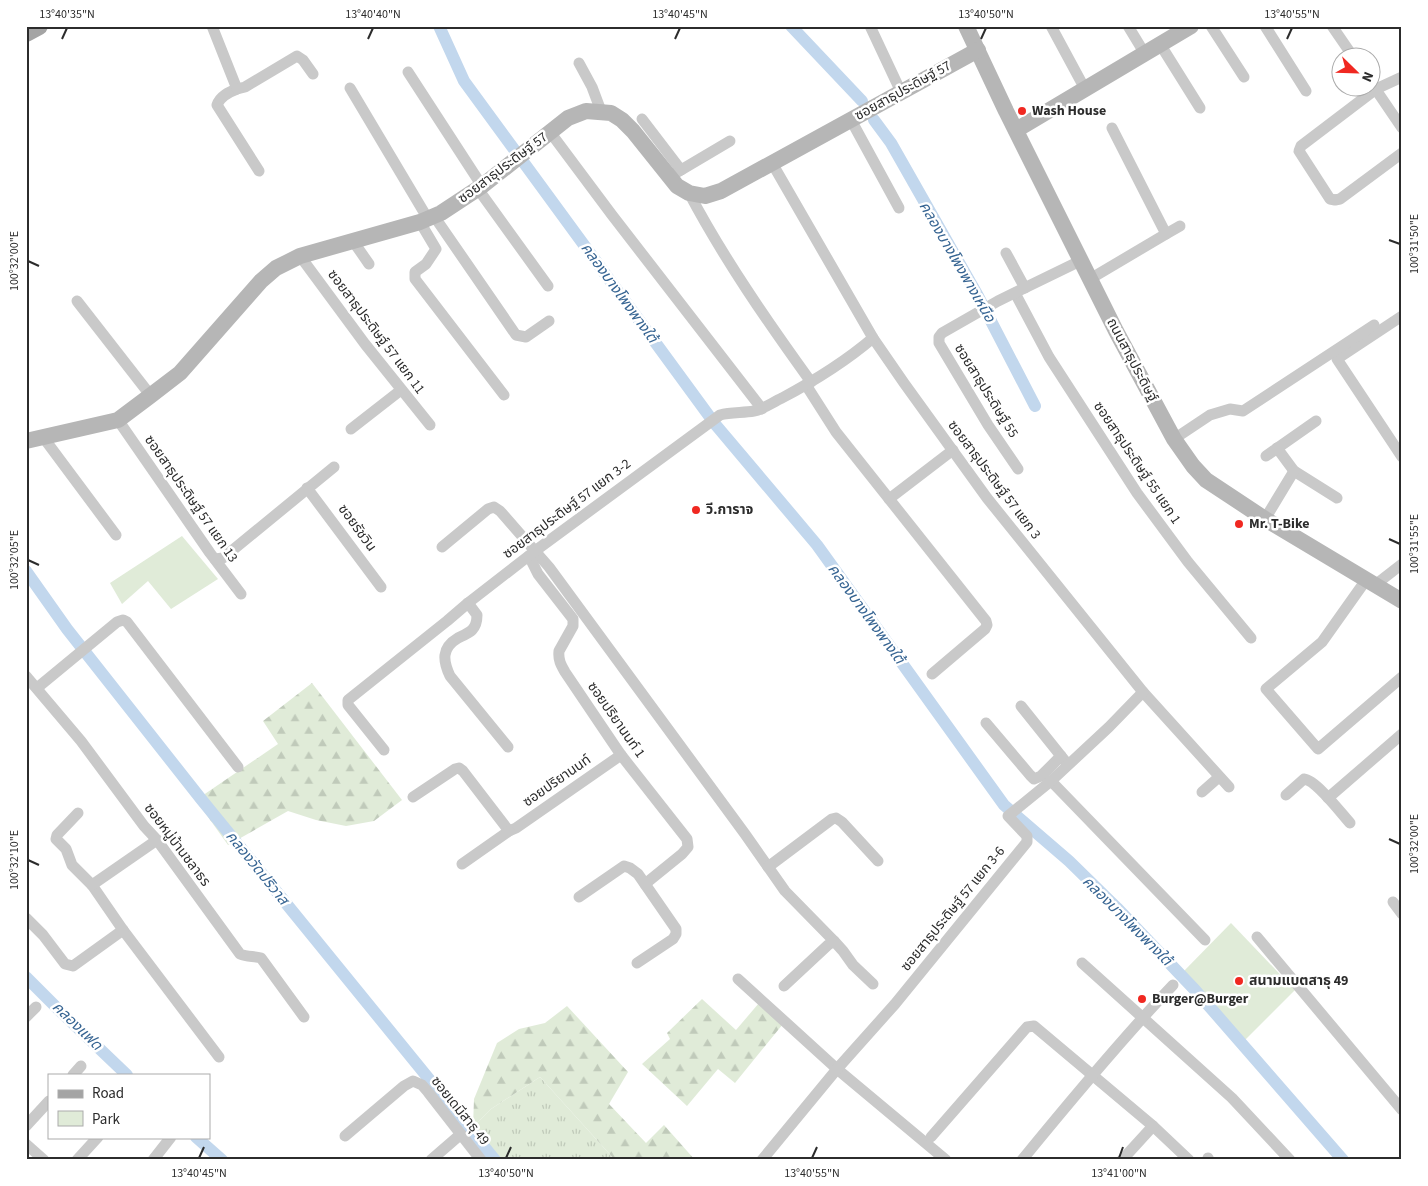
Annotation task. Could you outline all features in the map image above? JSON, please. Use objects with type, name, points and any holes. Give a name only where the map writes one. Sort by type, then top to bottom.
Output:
[{"type":"main road","points":[[26,33],[39,26]]},
{"type":"street","points":[[212,26],[237,89]]},
{"type":"street","points":[[870,26],[901,92]]},
{"type":"street","name":"ถนนสาธุประดิษฐ์","points":[[966,26],[1116,331],[1174,439],[1193,466],[1206,480],[1265,519],[1402,601]]},
{"type":"street","points":[[1050,26],[1085,89]]},
{"type":"street","points":[[1128,26],[1145,54]]},
{"type":"street","points":[[1016,130],[1145,54],[1160,44],[1174,30],[1191,26]]},
{"type":"street","points":[[1211,26],[1244,77]]},
{"type":"street","points":[[1265,26],[1306,91]]},
{"type":"street","points":[[1332,26],[1347,48]]},
{"type":"street","points":[[1160,44],[1200,108]]},
{"type":"street","name":"ซอยสาธุประดิษฐ์ 57","points":[[689,193],[705,196],[721,191],[978,50]]},
{"type":"street","points":[[259,171],[217,105],[219,100],[228,92],[245,86],[297,56],[303,60],[314,74]]},
{"type":"street","points":[[579,64],[592,87],[601,111],[611,113],[622,120],[675,174]]},
{"type":"street","points":[[408,72],[480,188],[548,286]]},
{"type":"street","points":[[1380,83],[1402,77]]},
{"type":"street","points":[[350,88],[427,219],[516,335],[526,337],[549,322]]},
{"type":"street","points":[[1380,95],[1402,128]]},
{"type":"street","points":[[1358,98],[1301,146],[1299,151],[1330,199],[1340,199],[1402,153]]},
{"type":"street","name":"ซอยสาธุประดิษฐ์ 57","points":[[26,441],[118,420],[180,372],[261,281],[276,268],[300,256],[427,219],[480,188],[568,118],[586,111],[601,111]]},
{"type":"street","points":[[642,118],[675,174],[677,186],[689,193],[765,319],[808,383],[836,432],[986,621],[985,630],[932,674]]},
{"type":"street","points":[[851,120],[900,208]]},
{"type":"street","points":[[1112,128],[1166,234]]},
{"type":"street","points":[[550,132],[762,409]]},
{"type":"street","points":[[675,174],[730,141]]},
{"type":"street","name":"ซอยสาธุประดิษฐ์ 57 แยก 3","points":[[772,164],[873,338],[987,498],[1143,692],[1229,787]]},
{"type":"street","points":[[427,219],[436,249],[426,264],[415,272],[415,279],[504,395]]},
{"type":"street","points":[[1090,279],[1180,226]]},
{"type":"street","points":[[352,241],[369,264]]},
{"type":"street","name":"ซอยสาธุประดิษฐ์ 55 แยก 1","points":[[1006,253],[1049,357],[1137,493],[1188,562],[1251,638]]},
{"type":"street","name":"ซอยสาธุประดิษฐ์ 57 แยก 11","points":[[300,256],[365,344],[430,425]]},
{"type":"street","name":"ซอยสาธุประดิษฐ์ 55","points":[[1018,468],[988,425],[938,343],[939,337],[942,333],[981,310],[1080,260]]},
{"type":"street","points":[[77,300],[151,396]]},
{"type":"street","points":[[1402,316],[1337,360],[1402,457]]},
{"type":"street","points":[[1174,439],[1210,415],[1230,409],[1243,411],[1374,325]]},
{"type":"street","name":"ซอยสาธุประดิษฐ์ 57 แยก 3-2","points":[[384,750],[348,705],[348,700],[532,553],[720,415],[762,409],[808,383],[862,348],[873,338]]},
{"type":"street","points":[[352,429],[401,390]]},
{"type":"street","name":"ซอยสาธุประดิษฐ์ 57 แยก 13","points":[[118,420],[162,485],[242,594]]},
{"type":"street","points":[[1266,456],[1316,420]]},
{"type":"street","points":[[42,437],[116,535]]},
{"type":"street","points":[[1277,448],[1294,471],[1337,498]]},
{"type":"street","points":[[889,499],[952,450]]},
{"type":"street","points":[[215,559],[223,558],[334,467]]},
{"type":"street","points":[[1265,519],[1294,471]]},
{"type":"street","name":"ซอยรัชวิน","points":[[308,488],[381,587]]},
{"type":"street","points":[[442,547],[488,509],[494,507],[500,511],[532,553],[549,567],[785,891],[843,950],[853,965],[873,984]]},
{"type":"street","name":"ซอยปริยานนท์ 1","points":[[532,553],[538,574],[573,619],[573,626],[559,652],[560,662],[621,755],[687,839],[688,846],[682,854],[645,884]]},
{"type":"street","points":[[1402,564],[1370,582],[1322,642],[1266,688],[1318,748],[1402,677]]},
{"type":"street","points":[[468,603],[478,615],[476,622],[472,630],[453,641],[446,650],[444,663],[450,676],[508,747]]},
{"type":"street","points":[[31,682],[78,653],[117,622],[123,620],[127,622],[238,767]]},
{"type":"street","name":"ซอยหมู่บ้านชลาธร","points":[[31,682],[81,741],[144,826],[157,840],[240,954],[247,957],[262,958],[304,1017]]},
{"type":"street","name":"ซอยสาธุประดิษฐ์ 57 แยก 3-6","points":[[762,1160],[837,1069],[895,1004],[1026,842],[1027,836],[1008,816],[1051,781],[1065,760],[1109,727],[1143,692]]},
{"type":"street","points":[[986,723],[1034,779],[1041,776],[1065,760],[1021,706]]},
{"type":"street","points":[[1328,798],[1402,734]]},
{"type":"street","name":"ซอยปริยานนท์","points":[[462,864],[621,755]]},
{"type":"street","points":[[413,796],[454,769],[459,768],[509,831]]},
{"type":"street","points":[[1202,792],[1219,777]]},
{"type":"street","points":[[1286,795],[1304,779],[1311,781],[1350,823]]},
{"type":"street","points":[[1051,781],[1205,940]]},
{"type":"street","points":[[78,813],[57,835],[56,839],[66,848],[72,865],[92,884],[123,930],[219,1058]]},
{"type":"street","points":[[768,867],[832,819],[836,818],[842,822],[878,862]]},
{"type":"street","points":[[92,884],[157,840]]},
{"type":"street","points":[[579,897],[624,866],[638,874],[676,929],[676,934],[673,939],[637,963]]},
{"type":"street","points":[[1393,902],[1402,914]]},
{"type":"street","points":[[26,918],[43,935],[65,964],[73,966],[123,930]]},
{"type":"street","points":[[1257,936],[1402,1110]]},
{"type":"street","points":[[784,986],[834,941]]},
{"type":"street","points":[[1082,963],[1232,1098],[1290,1160]]},
{"type":"street","points":[[738,979],[837,1069],[946,1160]]},
{"type":"street","points":[[1022,1160],[1142,1017],[1173,985]]},
{"type":"street","points":[[26,1017],[36,1006]]},
{"type":"street","points":[[932,1137],[1027,1027],[1034,1026],[1153,1126],[1189,1160]]},
{"type":"street","name":"ซอยเดมีสาธุ 49","points":[[345,1136],[404,1086],[413,1081],[422,1085],[481,1160]]},
{"type":"street","points":[[26,1126],[48,1103]]},
{"type":"street","points":[[1122,1160],[1153,1126]]},
{"type":"street","points":[[431,1160],[461,1134]]},
{"type":"street","points":[[77,1160],[97,1138]]},
{"type":"street","points":[[152,1160],[170,1138]]},
{"type":"street","points":[[26,1144],[44,1160]]},
{"type":"green space","points":[[182,536],[218,579],[171,609],[148,581],[122,604],[110,583]]},
{"type":"green space","points":[[312,683],[402,800],[374,821],[346,826],[316,820],[288,811],[228,845],[196,800],[278,744],[263,721]]},
{"type":"green space","name":"สนามแบตสาธุ 49","points":[[1231,923],[1295,990],[1244,1041],[1182,973]]},
{"type":"green space","points":[[702,999],[736,1030],[759,1003],[783,1024],[735,1083],[718,1069],[687,1106],[642,1064],[670,1039],[667,1033]]},
{"type":"green space","points":[[567,1006],[628,1072],[609,1104],[646,1143],[664,1125],[695,1160],[615,1160],[540,1077],[491,1109],[473,1127],[474,1099],[497,1043],[519,1029],[545,1023]]},
{"type":"green space","points":[[540,1077],[615,1160],[499,1160],[473,1127],[491,1109]]},
{"type":"waterway","name":"คลองบางโพงพางใต้","points":[[439,26],[464,81],[715,424],[817,545],[1004,805],[1069,861],[1117,908],[1195,990],[1343,1160]]},
{"type":"waterway","name":"คลองบางโพงพางเหนือ","points":[[791,26],[862,101]]},
{"type":"waterway","name":"คลองบางโพงพางเหนือ","points":[[874,120],[891,143],[978,296],[1035,406]]},
{"type":"waterway","name":"คลองวัดปริวาส","points":[[26,571],[67,629],[201,799],[495,1160]]},
{"type":"waterway","name":"คลองแฟด","points":[[26,977],[126,1074]]},
{"type":"waterway","name":"คลองแฟด","points":[[197,1138],[222,1160]]},
{"type":"place","name":"Wash House","points":[[1022,111]]},
{"type":"place","name":"วี.การาจ","points":[[696,510]]},
{"type":"place","name":"Mr. T-Bike","points":[[1239,524]]},
{"type":"place","name":"สนามแบตสาธุ 49","points":[[1239,981]]},
{"type":"place","name":"Burger@Burger","points":[[1142,999]]}]
